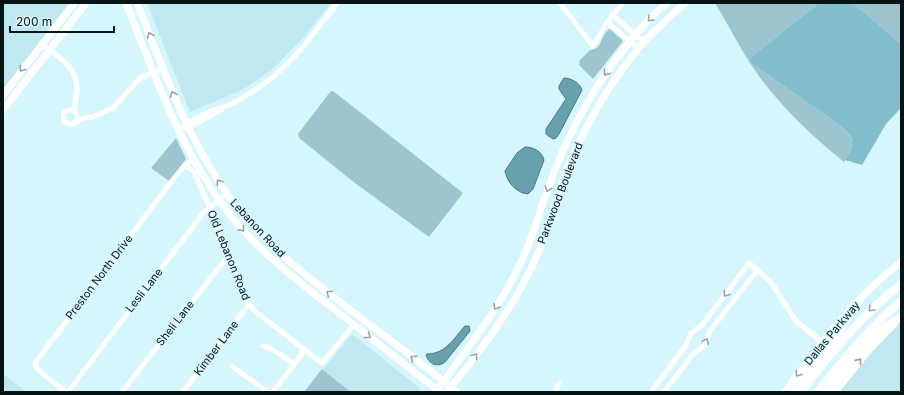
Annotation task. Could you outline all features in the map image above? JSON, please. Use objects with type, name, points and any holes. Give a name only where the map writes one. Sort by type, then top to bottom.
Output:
[{"type":"highway","points":[[801,392],[826,359],[852,329],[875,305],[901,284]]},
{"type":"highway","points":[[793,392],[839,332],[859,301]]},
{"type":"highway","points":[[818,392],[853,347],[869,330],[901,301]]},
{"type":"highway","points":[[826,392],[860,350],[893,322],[900,318]]},
{"type":"main road","points":[[3,95],[74,3]]},
{"type":"main road","points":[[3,110],[86,3]]},
{"type":"main road","name":"Lebanon Road","points":[[126,3],[178,131],[219,200],[242,229],[268,256],[438,391]]},
{"type":"main road","name":"Lebanon Road","points":[[137,3],[187,126],[214,175],[252,225],[281,254],[360,318],[444,381],[452,390]]},
{"type":"main road","name":"Parkwood Boulevard","points":[[438,391],[486,323],[503,296],[523,258],[541,211],[548,186],[572,129],[595,88],[635,35],[666,3]]},
{"type":"main road","name":"Parkwood Boulevard","points":[[452,390],[508,310],[532,266],[552,214],[567,168],[605,94],[644,42],[685,3]]},
{"type":"main road","points":[[595,88],[605,94]]},
{"type":"main road","points":[[563,151],[573,155]]},
{"type":"main road","points":[[541,211],[552,214]]},
{"type":"main road","name":"Dallas Parkway","points":[[785,392],[839,321],[881,279],[901,262]]},
{"type":"main road","points":[[354,325],[360,318]]},
{"type":"main road","points":[[835,392],[868,351],[900,318]]},
{"type":"street","points":[[178,131],[219,107],[223,107],[265,83],[287,66],[337,3]]},
{"type":"street","points":[[560,3],[593,46],[612,15],[623,3]]},
{"type":"street","points":[[612,15],[644,42]]},
{"type":"street","points":[[608,22],[639,49]]},
{"type":"street","points":[[42,44],[65,62],[75,74],[77,90],[74,103],[76,114],[74,123]]},
{"type":"street","points":[[74,103],[63,115],[64,121],[69,124],[113,108],[140,78],[163,68]]},
{"type":"street","points":[[68,111],[86,118]]},
{"type":"street","name":"Preston North Drive","points":[[67,392],[38,370],[35,363],[171,182],[185,165],[194,159]]},
{"type":"street","name":"Old Lebanon Road","points":[[185,165],[194,172],[249,304],[265,319],[322,363],[354,325]]},
{"type":"street","name":"Lesli Lane","points":[[67,392],[204,212],[227,194]]},
{"type":"street","name":"Sheli Lane","points":[[122,392],[228,256]]},
{"type":"street","points":[[653,392],[653,388],[685,347],[690,333],[704,322],[749,263],[766,276],[796,321],[822,342]]},
{"type":"street","points":[[664,392],[690,357],[705,345],[713,328],[758,269]]},
{"type":"street","points":[[739,276],[745,277],[748,282]]},
{"type":"street","name":"Kimber Lane","points":[[183,392],[249,304]]},
{"type":"street","points":[[704,322],[713,328]]},
{"type":"street","points":[[263,346],[270,348],[294,364]]},
{"type":"street","points":[[273,392],[305,350]]},
{"type":"street","points":[[682,351],[690,357]]},
{"type":"street","points":[[233,367],[268,392]]},
{"type":"street","points":[[555,392],[559,383]]},
{"type":"shaded area","points":[[3,3],[72,3],[3,90]]},
{"type":"shaded area","points":[[147,3],[331,3],[303,38],[272,70],[242,90],[190,112]]},
{"type":"shaded area","points":[[715,3],[819,3],[751,57],[750,62],[838,124],[849,134],[852,138],[853,145],[844,162],[797,120],[765,85],[745,55]]},
{"type":"shaded area","points":[[819,3],[853,3],[901,44],[901,108],[886,124],[862,165],[845,160],[852,148],[853,140],[844,129],[750,62],[751,57]]},
{"type":"shaded area","points":[[853,3],[901,3],[901,44]]},
{"type":"shaded area","points":[[610,29],[623,41],[593,79],[579,65],[580,60],[590,50],[599,45],[604,34]]},
{"type":"shaded area","points":[[564,78],[575,81],[582,90],[559,134],[553,139],[546,134],[546,129],[566,99],[559,89],[559,86]]},
{"type":"shaded area","points":[[333,91],[463,193],[429,237],[355,183],[299,138],[298,134],[330,92]]},
{"type":"shaded area","points":[[176,138],[186,159],[169,181],[151,168]]},
{"type":"shaded area","points":[[525,147],[537,150],[544,160],[533,189],[528,194],[520,192],[510,183],[505,171],[517,153]]},
{"type":"shaded area","points":[[901,320],[901,392],[838,392],[867,354]]},
{"type":"shaded area","points":[[465,326],[469,326],[470,331],[445,362],[439,365],[431,363],[426,355],[444,348]]},
{"type":"shaded area","points":[[352,334],[413,383],[420,389],[420,392],[351,392],[323,370]]},
{"type":"shaded area","points":[[322,369],[323,370],[351,392],[304,392]]},
{"type":"shaded area","points":[[3,374],[27,392],[3,392]]}]
